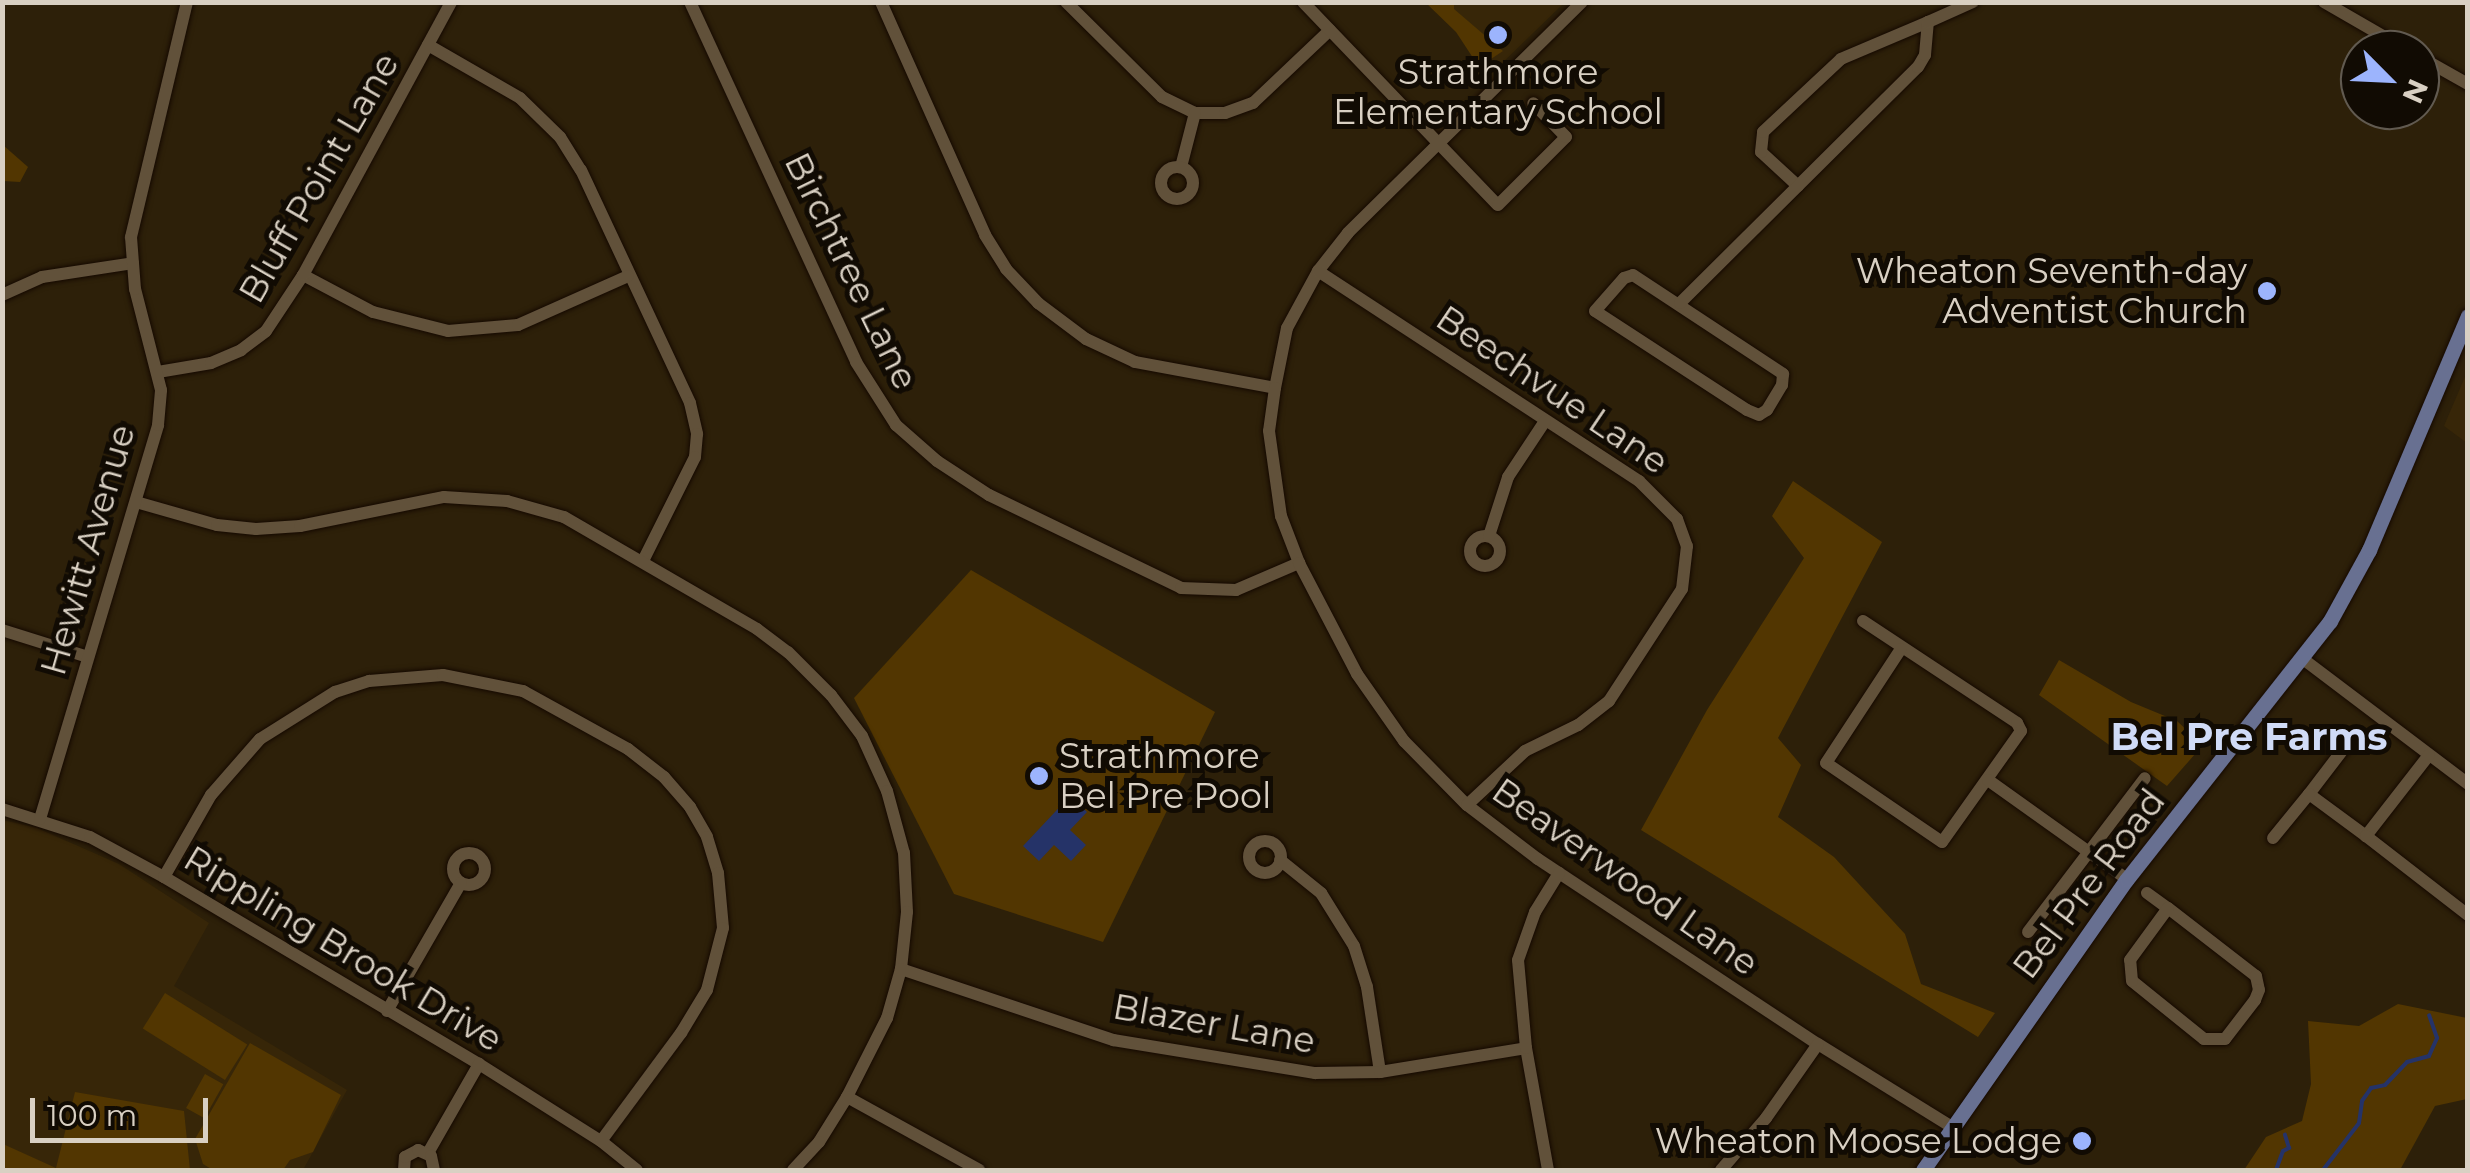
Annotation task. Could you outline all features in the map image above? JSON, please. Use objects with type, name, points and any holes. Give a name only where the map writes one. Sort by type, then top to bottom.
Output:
[{"type":"main road","name":"Bel Pre Road","points":[[1922,1170],[2127,879],[2303,659],[2363,562],[2468,316]]},
{"type":"street","name":"Hewitt Avenue","points":[[40,819],[158,425],[158,372],[136,288],[131,236],[187,2]]},
{"type":"street","name":"Bluff Point Lane","points":[[158,372],[210,364],[241,350],[266,332],[303,276],[451,2]]},
{"type":"street","name":"Birchtree Lane","points":[[690,2],[856,362],[896,425],[937,461],[990,495],[1181,588],[1236,590],[1299,563]]},
{"type":"street","points":[[880,2],[892,36],[985,235],[1006,268],[1038,304],[1086,339],[1136,362],[1275,388]]},
{"type":"street","points":[[1066,2],[1162,97],[1194,113],[1225,113],[1253,102],[1330,30]]},
{"type":"street","points":[[1304,2],[1498,204],[1566,137],[1533,103]]},
{"type":"street","name":"Beaverwood Lane","points":[[1582,2],[1348,232],[1318,271],[1287,328],[1269,431],[1273,482],[1299,563],[1358,674],[1404,741],[1467,806],[1560,873],[1818,1044],[1952,1126]]},
{"type":"street","points":[[1798,186],[1762,152],[1763,132],[1841,59],[1973,2]]},
{"type":"street","points":[[2324,2],[2372,30]]},
{"type":"street","points":[[1680,303],[1918,68],[1924,55],[1928,22]]},
{"type":"street","points":[[428,45],[488,75],[542,116],[580,170],[690,403],[697,434],[688,478],[643,561]]},
{"type":"street","points":[[2440,68],[2467,83]]},
{"type":"street","points":[[1181,167],[1194,113]]},
{"type":"street","points":[[2,295],[42,276],[134,263]]},
{"type":"street","name":"Beechvue Lane","points":[[1318,271],[1666,503],[1678,519],[1688,566],[1682,589],[1609,701],[1578,725],[1525,751],[1467,806]]},
{"type":"street","points":[[1633,275],[1680,303],[1783,374],[1782,385],[1768,410],[1760,415],[1747,410],[1595,311],[1624,278],[1633,275]]},
{"type":"street","points":[[303,276],[373,312],[448,331],[518,325],[628,276]]},
{"type":"street","points":[[1489,536],[1508,477],[1545,421]]},
{"type":"street","points":[[136,502],[217,525],[256,529],[300,526],[444,497],[507,500],[564,517],[643,561],[788,652],[831,695],[862,736],[888,791],[904,853],[907,912],[901,969],[887,1018],[847,1097],[819,1142],[793,1170]]},
{"type":"street","points":[[1862,621],[2018,723],[2021,731],[1942,842],[1826,764],[1902,648]]},
{"type":"street","points":[[2,630],[88,657]]},
{"type":"street","points":[[2303,659],[2468,784]]},
{"type":"street","points":[[164,877],[212,795],[260,739],[335,692],[368,681],[443,674],[489,682],[522,691],[612,739],[664,777],[690,806],[707,838],[718,873],[723,928],[707,990],[681,1034],[601,1141]]},
{"type":"street","points":[[2274,838],[2348,743]]},
{"type":"street","points":[[2366,836],[2429,755]]},
{"type":"street","points":[[2028,932],[2145,778]]},
{"type":"street","points":[[1988,780],[2127,879]]},
{"type":"street","points":[[2310,794],[2468,914]]},
{"type":"street","name":"Rippling Brook Drive","points":[[2,809],[90,837],[164,877],[478,1064],[601,1141],[637,1170]]},
{"type":"street","points":[[1280,860],[1321,892],[1354,946],[1367,987],[1380,1072]]},
{"type":"street","points":[[1548,1170],[1526,1048],[1518,960],[1535,912],[1560,873]]},
{"type":"street","points":[[387,1011],[461,883]]},
{"type":"street","points":[[2148,893],[2168,908],[2256,976],[2260,990],[2226,1038],[2204,1039],[2132,981],[2130,960],[2168,908]]},
{"type":"street","name":"Blazer Lane","points":[[901,969],[1113,1040],[1316,1073],[1380,1072],[1526,1048]]},
{"type":"street","points":[[1721,1170],[1766,1118],[1818,1044]]},
{"type":"street","points":[[434,1170],[428,1152],[478,1064]]},
{"type":"street","points":[[847,1097],[980,1170]]},
{"type":"street","points":[[404,1170],[409,1154],[428,1152]]},
{"type":"shaded area","points":[[1426,3],[1454,3],[1454,9],[1503,51],[1479,67],[1456,32]]},
{"type":"shaded area","name":"Strathmore Elementary School","points":[[1434,3],[1564,3],[1497,68]]},
{"type":"shaded area","points":[[3,145],[28,167],[20,182],[3,181]]},
{"type":"shaded area","points":[[2467,372],[2467,443],[2444,426]]},
{"type":"shaded area","points":[[1793,481],[1882,542],[1778,738],[1801,765],[1778,817],[1834,857],[1905,934],[1921,984],[1995,1013],[1978,1037],[1641,830],[1707,710],[1804,558],[1772,516]]},
{"type":"shaded area","name":"Strathmore Bel Pre Pool","points":[[971,570],[1215,712],[1103,942],[954,894],[854,698]]},
{"type":"shaded area","points":[[2059,660],[2131,702],[2177,721],[2203,745],[2167,786],[2039,695]]},
{"type":"shaded area","points":[[3,820],[37,828],[119,864],[209,923],[174,986],[347,1090],[303,1170],[3,1170]]},
{"type":"shaded area","points":[[165,993],[247,1044],[225,1080],[143,1029]]},
{"type":"shaded area","points":[[2398,1004],[2467,1018],[2467,1099],[2435,1106],[2400,1170],[2244,1170],[2266,1137],[2302,1121],[2311,1084],[2308,1021],[2359,1026]]},
{"type":"shaded area","points":[[250,1043],[341,1095],[313,1152],[290,1160],[283,1170],[213,1170],[203,1164],[195,1139]]},
{"type":"shaded area","points":[[205,1074],[223,1084],[204,1118],[186,1108]]},
{"type":"shaded area","points":[[75,1092],[184,1111],[190,1170],[3,1170],[3,1144],[56,1168]]},
{"type":"water","points":[[1070,796],[1087,812],[1070,830],[1086,845],[1071,861],[1054,845],[1039,861],[1023,846]]},
{"type":"waterway","points":[[2323,1170],[2359,1123],[2362,1101],[2371,1088],[2385,1085],[2407,1062],[2429,1056],[2437,1038],[2429,1015]]},
{"type":"waterway","points":[[2276,1170],[2283,1151],[2289,1148],[2285,1135]]},
{"type":"place","name":"Strathmore Elementary School","points":[[1498,35]]},
{"type":"place","name":"Wheaton Seventh-day Adventist Church","points":[[2267,291]]},
{"type":"place","name":"Strathmore Bel Pre Pool","points":[[1039,776]]},
{"type":"place","name":"Wheaton Moose Lodge","points":[[2082,1141]]},
{"type":"district","name":"Bel Pre Farms","points":[[2249,737]]}]
